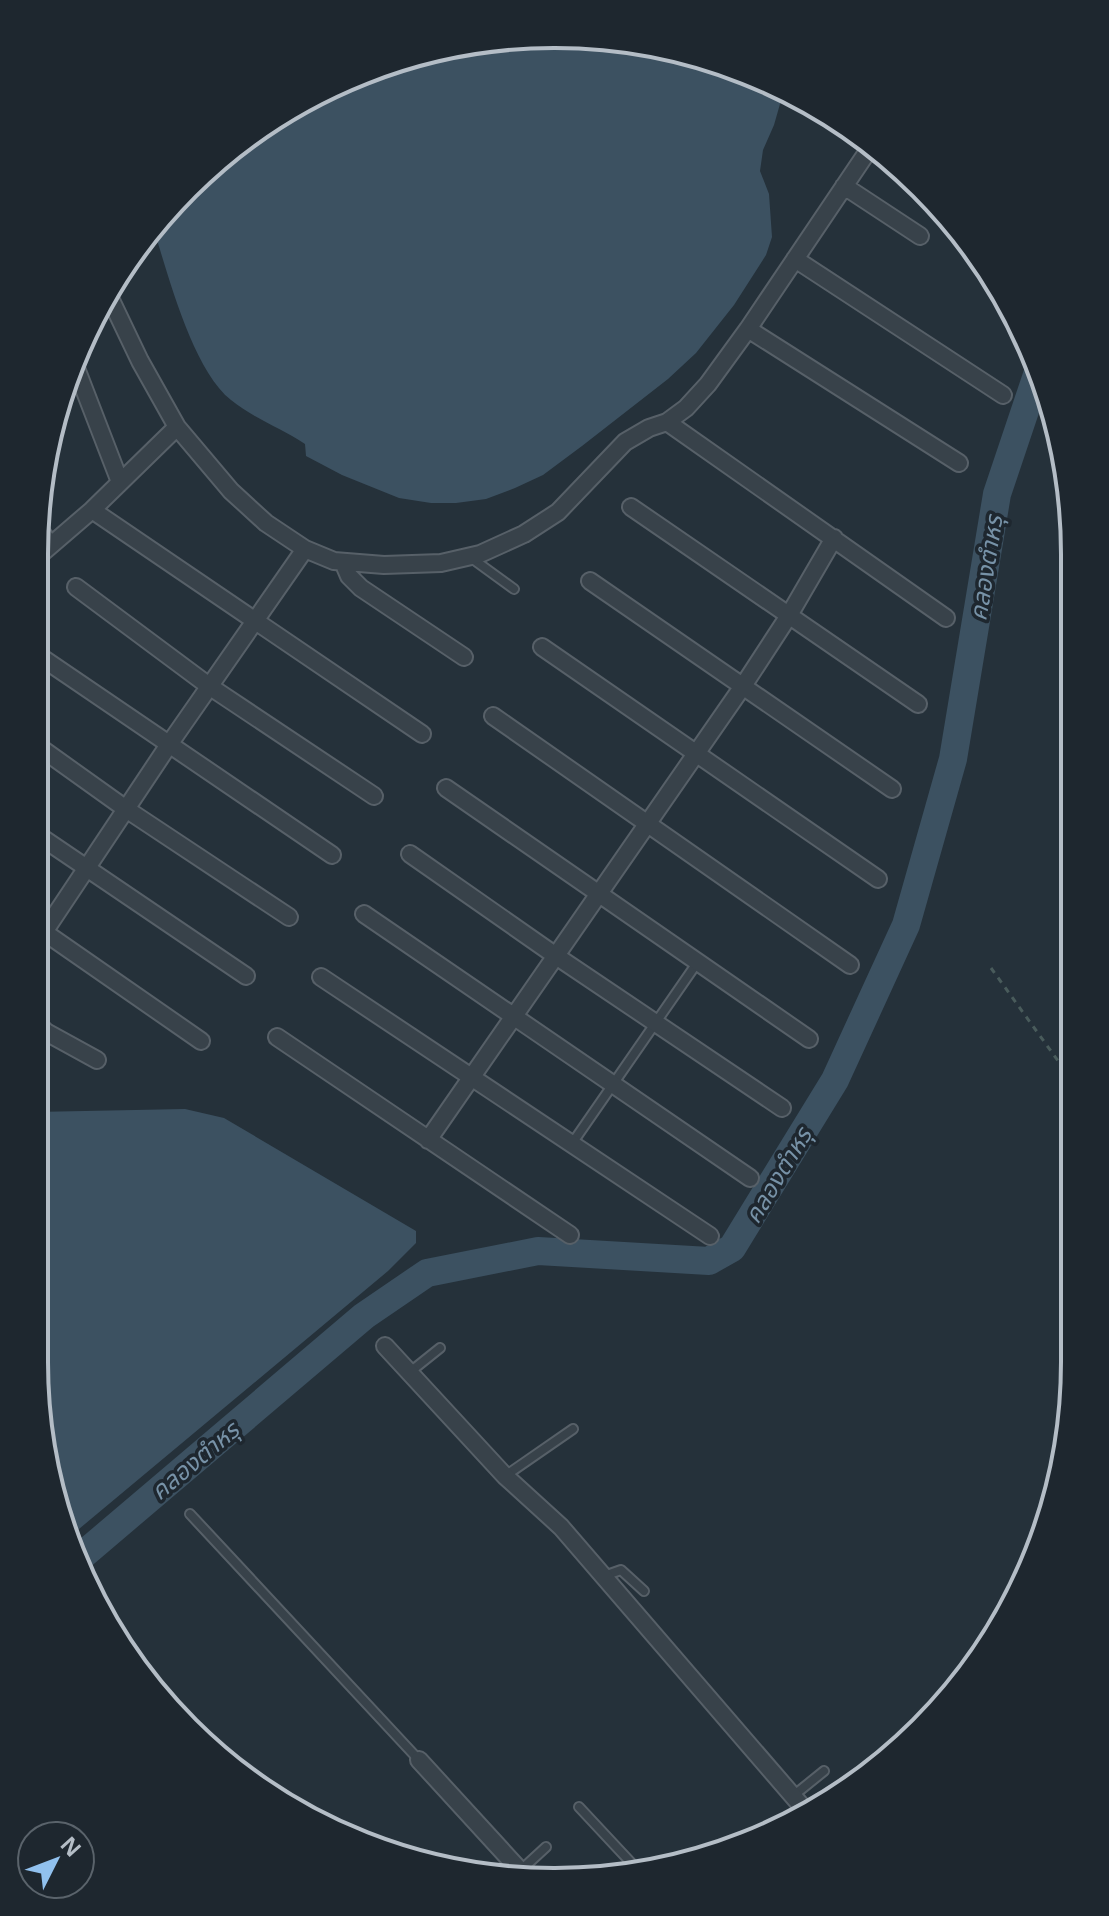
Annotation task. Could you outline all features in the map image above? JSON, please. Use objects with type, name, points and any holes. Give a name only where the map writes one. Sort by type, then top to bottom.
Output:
[{"type":"street","points":[[114,306],[177,427],[231,491],[266,523],[305,549],[343,562],[384,565],[441,563],[469,556],[524,534],[558,512],[625,442],[667,422],[686,408],[708,384],[748,329],[865,155]]},
{"type":"street","points":[[844,186],[920,236]]},
{"type":"street","points":[[795,259],[1003,395]]},
{"type":"street","points":[[748,329],[959,463]]},
{"type":"street","points":[[80,379],[120,482]]},
{"type":"street","points":[[667,422],[946,618]]},
{"type":"street","points":[[50,545],[92,510],[177,427]]},
{"type":"street","points":[[631,507],[918,704]]},
{"type":"street","points":[[92,510],[422,734]]},
{"type":"street","points":[[428,1140],[743,686],[834,538]]},
{"type":"street","points":[[48,926],[305,549]]},
{"type":"street","points":[[343,562],[349,576],[361,588],[464,657]]},
{"type":"street","points":[[590,581],[892,789]]},
{"type":"street","points":[[76,587],[209,686],[374,796]]},
{"type":"street","points":[[542,647],[878,879]]},
{"type":"street","points":[[48,662],[332,855]]},
{"type":"street","points":[[493,716],[850,965]]},
{"type":"street","points":[[48,753],[289,917]]},
{"type":"street","points":[[446,788],[809,1039]]},
{"type":"street","points":[[48,842],[246,976]]},
{"type":"street","points":[[410,854],[782,1108]]},
{"type":"street","points":[[364,914],[750,1178]]},
{"type":"street","points":[[48,935],[201,1041]]},
{"type":"street","points":[[321,977],[710,1236]]},
{"type":"street","points":[[48,1033],[97,1060]]},
{"type":"street","points":[[277,1037],[570,1235]]},
{"type":"street","points":[[385,1346],[505,1476],[561,1527],[800,1804]]},
{"type":"street","points":[[419,1760],[516,1867]]},
{"type":"lane","points":[[469,556],[514,589]]},
{"type":"lane","points":[[571,1145],[698,962]]},
{"type":"lane","points":[[409,1372],[440,1348]]},
{"type":"lane","points":[[505,1476],[573,1429]]},
{"type":"lane","points":[[190,1514],[419,1760]]},
{"type":"lane","points":[[604,1576],[621,1570],[644,1591]]},
{"type":"lane","points":[[793,1796],[824,1771]]},
{"type":"lane","points":[[579,1807],[631,1862]]},
{"type":"lane","points":[[530,1867],[546,1847]]},
{"type":"path","points":[[991,968],[1061,1065]]},
{"type":"water","points":[[521,49],[621,52],[686,65],[781,101],[763,150],[760,171],[769,194],[772,237],[766,255],[734,305],[696,353],[668,379],[543,475],[486,499],[431,503],[399,498],[342,475],[306,456],[305,444],[258,418],[231,400],[217,386],[193,344],[157,241],[196,196],[246,153],[301,116],[361,87],[423,65]]},
{"type":"water","points":[[185,1109],[224,1118],[416,1231],[416,1243],[388,1271],[77,1530],[58,1460],[49,1395],[48,1112]]},
{"type":"waterway","name":"คลองตำหรุ","points":[[86,1552],[364,1316],[427,1273],[538,1251],[709,1261],[732,1248],[835,1080],[906,925],[953,759],[997,494],[1033,388]]}]
